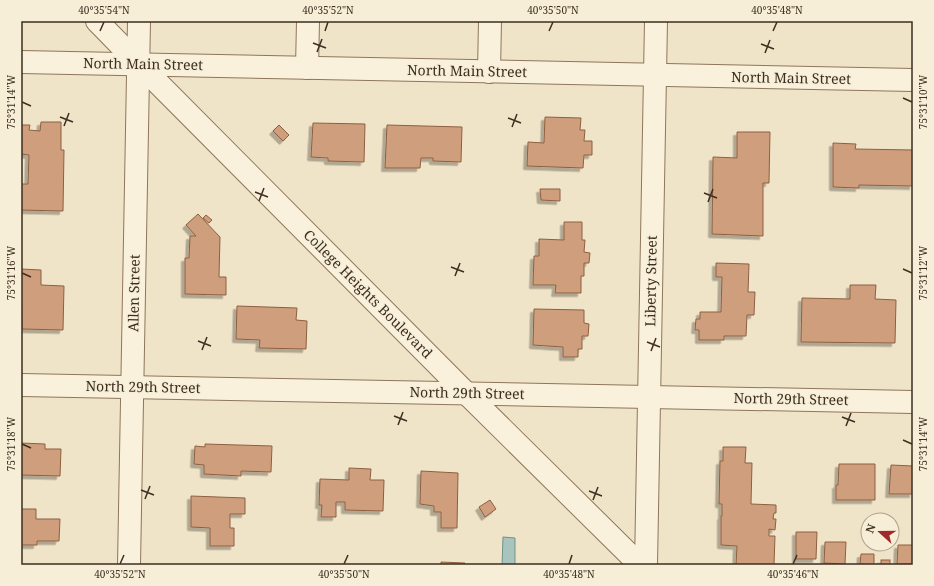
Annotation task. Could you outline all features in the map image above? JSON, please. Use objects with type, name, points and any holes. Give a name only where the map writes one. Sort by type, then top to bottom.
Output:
[{"type":"street","name":"College Heights Boulevard","points":[[97,21],[466,393],[640,565]]},
{"type":"street","name":"Allen Street","points":[[129,565],[139,21]]},
{"type":"street","points":[[307,68],[308,21]]},
{"type":"street","points":[[489,72],[490,21]]},
{"type":"street","name":"Liberty Street","points":[[646,565],[656,21]]},
{"type":"street","name":"North Main Street","points":[[21,62],[913,80]]},
{"type":"street","name":"North 29th Street","points":[[21,385],[913,402]]},
{"type":"water","points":[[503,537],[515,538],[515,565],[502,565]]},
{"type":"building","points":[[545,117],[581,118],[580,130],[585,130],[584,141],[592,141],[592,155],[584,155],[583,168],[527,166],[528,142],[544,143]]},
{"type":"building","points":[[41,122],[61,122],[61,150],[64,150],[63,211],[21,210],[21,184],[28,184],[29,155],[21,154],[21,125],[30,125],[29,130],[40,131]]},
{"type":"building","points":[[313,123],[365,124],[364,162],[328,161],[328,158],[311,157]]},
{"type":"building","points":[[279,125],[289,135],[283,141],[273,131]]},
{"type":"building","points":[[387,125],[462,127],[461,162],[433,161],[433,158],[421,158],[420,168],[385,168]]},
{"type":"building","points":[[737,132],[770,132],[769,183],[763,183],[763,236],[712,234],[713,157],[737,158]]},
{"type":"building","points":[[833,143],[856,144],[855,149],[913,150],[913,186],[859,185],[859,188],[833,187]]},
{"type":"building","points":[[540,189],[560,189],[560,201],[541,200]]},
{"type":"building","points":[[198,214],[220,237],[219,277],[226,277],[226,295],[185,294],[185,258],[189,258],[190,236],[196,236],[186,225]]},
{"type":"building","points":[[206,215],[212,220],[209,223],[203,218]]},
{"type":"building","points":[[564,222],[582,222],[582,240],[585,240],[584,252],[590,253],[589,263],[584,263],[584,276],[581,276],[581,293],[555,293],[556,285],[533,285],[534,256],[539,256],[539,239],[564,240]]},
{"type":"building","points":[[716,263],[749,264],[748,292],[755,292],[754,315],[747,315],[746,336],[724,336],[724,340],[699,340],[699,330],[695,330],[696,319],[700,319],[700,312],[721,312],[722,277],[716,277]]},
{"type":"building","points":[[21,269],[41,270],[41,285],[64,286],[63,330],[22,329]]},
{"type":"building","points":[[850,285],[876,285],[875,299],[896,300],[895,343],[801,342],[802,298],[850,299]]},
{"type":"building","points":[[237,306],[297,308],[296,320],[307,321],[306,349],[259,348],[260,340],[236,339]]},
{"type":"building","points":[[534,309],[584,310],[584,323],[589,324],[588,336],[582,336],[582,349],[578,349],[578,357],[563,357],[563,347],[533,345]]},
{"type":"building","points":[[21,443],[45,444],[45,449],[61,449],[60,476],[21,475]]},
{"type":"building","points":[[205,444],[272,446],[271,472],[241,471],[241,476],[204,474],[204,465],[194,464],[195,446],[205,447]]},
{"type":"building","points":[[723,447],[746,447],[745,463],[752,463],[751,504],[776,505],[776,513],[774,513],[773,519],[776,519],[775,530],[769,529],[769,536],[775,536],[774,565],[736,565],[737,546],[721,545],[722,504],[719,504],[720,461],[723,461]]},
{"type":"building","points":[[839,464],[875,464],[875,500],[836,500],[836,485],[838,485]]},
{"type":"building","points":[[891,465],[913,466],[913,494],[889,494]]},
{"type":"building","points":[[349,468],[371,469],[370,480],[384,480],[383,511],[345,510],[345,502],[336,502],[336,517],[321,517],[322,505],[319,505],[320,479],[349,480]]},
{"type":"building","points":[[421,471],[458,473],[457,528],[441,528],[441,512],[434,512],[434,506],[420,504]]},
{"type":"building","points":[[191,496],[245,498],[245,514],[230,514],[230,528],[234,528],[234,546],[210,546],[210,528],[191,527]]},
{"type":"building","points":[[490,500],[496,509],[485,517],[479,507]]},
{"type":"building","points":[[21,509],[36,509],[36,519],[60,519],[59,541],[37,541],[37,545],[21,545]]},
{"type":"building","points":[[796,532],[817,532],[816,559],[796,559]]},
{"type":"building","points":[[825,542],[846,542],[845,564],[824,563]]},
{"type":"building","points":[[900,545],[913,545],[913,564],[897,564],[898,552],[900,552]]},
{"type":"building","points":[[861,554],[874,554],[874,565],[860,564]]},
{"type":"building","points":[[881,560],[890,560],[890,565],[881,565]]},
{"type":"building","points":[[441,562],[465,563],[464,565],[441,565]]}]
